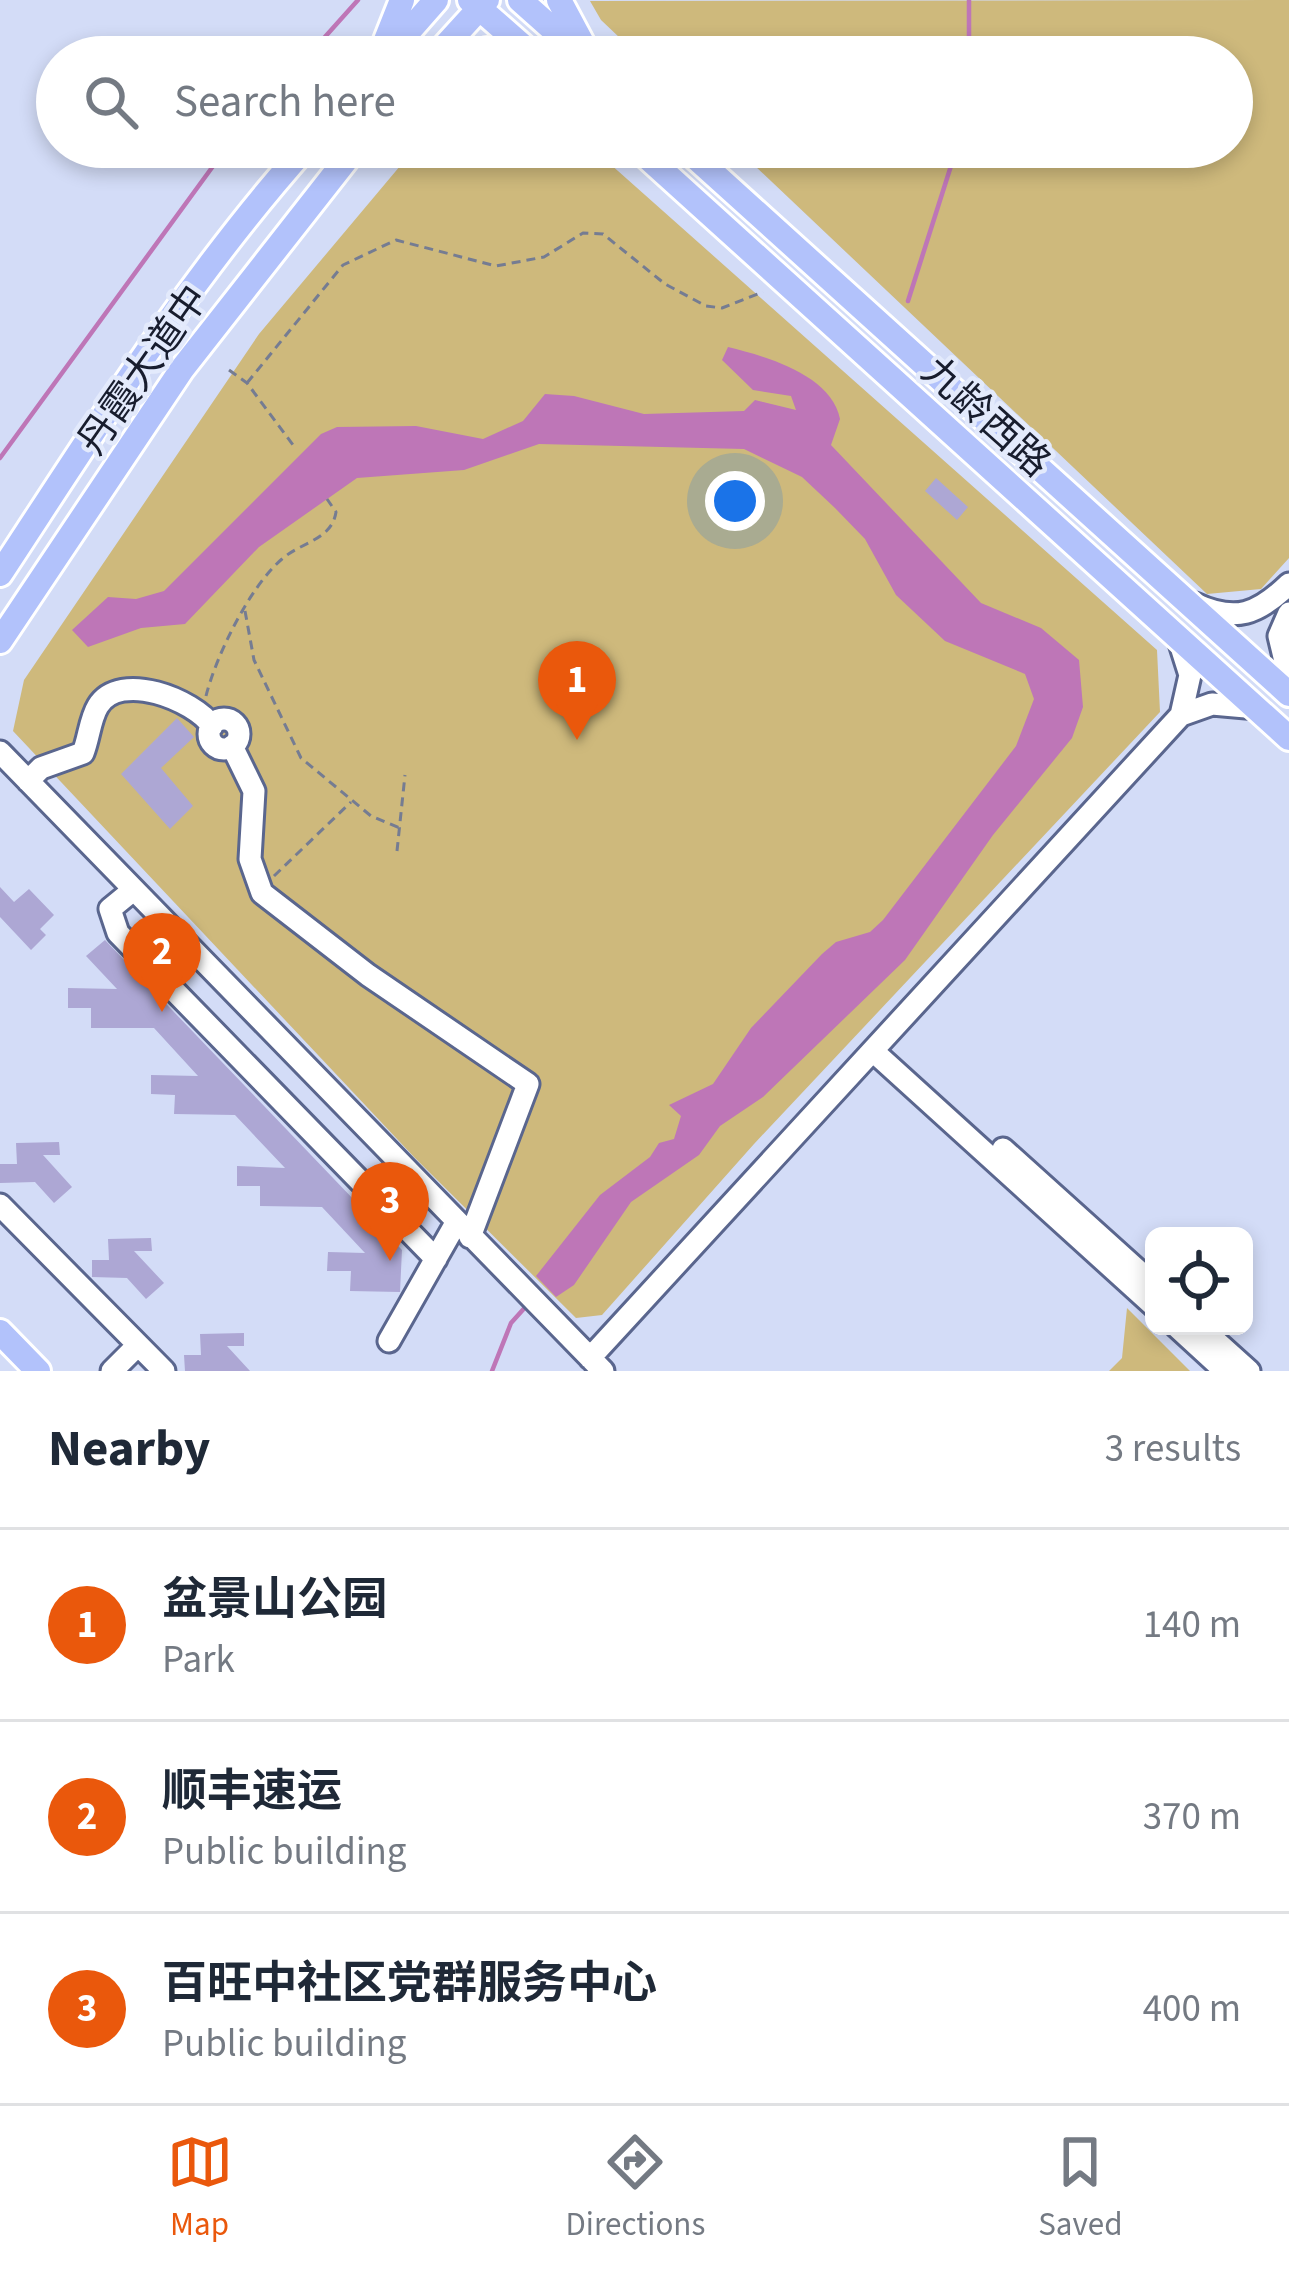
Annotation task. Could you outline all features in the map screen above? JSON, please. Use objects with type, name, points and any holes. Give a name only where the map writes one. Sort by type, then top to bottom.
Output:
[{"type":"main road","points":[[389,36],[402,0]]},
{"type":"main road","points":[[402,36],[436,0]]},
{"type":"main road","points":[[520,0],[563,36]]},
{"type":"main road","points":[[559,0],[577,36]]},
{"type":"main road","points":[[452,36],[479,3],[513,36]]},
{"type":"main road","name":"丹霞大道中","points":[[0,574],[150,347],[288,168]]},
{"type":"main road","name":"丹霞大道中","points":[[0,641],[182,369],[338,168]]},
{"type":"main road","name":"九龄西路","points":[[659,168],[1289,738]]},
{"type":"main road","name":"九龄西路","points":[[707,168],[1289,694]]},
{"type":"main road","points":[[256,204],[271,199],[284,203],[290,226]]},
{"type":"main road","points":[[0,1332],[38,1371]]},
{"type":"street","points":[[1180,597],[1212,612],[1248,615],[1289,584]]},
{"type":"street","points":[[1289,613],[1280,652],[1289,678]]},
{"type":"street","points":[[1178,636],[1190,674],[1181,715]]},
{"type":"street","points":[[28,782],[41,768],[83,753],[98,706],[115,694],[167,697],[208,722],[215,746],[232,746],[254,791],[250,859],[260,890],[368,976],[528,1084],[463,1230],[436,1259],[389,1341]]},
{"type":"street","points":[[0,752],[596,1365],[878,1046],[1181,715],[1212,704],[1256,708]]},
{"type":"street","points":[[132,891],[110,909],[118,933],[436,1259]]},
{"type":"street","points":[[878,1046],[1145,1278]]},
{"type":"street","points":[[878,1046],[1145,1298]]},
{"type":"street","points":[[0,1205],[164,1371]]},
{"type":"street","points":[[1185,1335],[1225,1371]]},
{"type":"street","points":[[1209,1335],[1249,1371]]},
{"type":"street","points":[[112,1371],[138,1345]]},
{"type":"path","points":[[247,383],[343,265],[396,240],[496,266],[544,257],[593,232],[612,238],[664,284],[706,305],[722,308],[763,292]]},
{"type":"path","points":[[229,370],[247,383],[296,448]]},
{"type":"path","points":[[208,722],[205,699],[220,652],[277,563],[330,528],[336,512],[327,499]]},
{"type":"path","points":[[244,611],[254,660],[301,758],[371,816],[400,828]]},
{"type":"path","points":[[397,851],[405,775]]},
{"type":"path","points":[[260,890],[351,802]]},
{"type":"shaded area","points":[[1289,0],[1289,558],[1261,589],[1207,594],[757,168],[1253,168],[1253,36],[618,36],[590,1]]},
{"type":"shaded area","points":[[398,168],[615,168],[1157,650],[1160,712],[754,1144],[602,1315],[576,1318],[414,1157],[13,731],[24,680],[259,334]]},
{"type":"shaded area","points":[[728,347],[795,370],[824,390],[840,419],[831,445],[981,603],[1041,628],[1079,660],[1083,707],[1072,738],[993,835],[905,960],[763,1097],[720,1126],[699,1155],[631,1202],[574,1285],[556,1297],[536,1276],[600,1195],[650,1157],[659,1143],[674,1139],[681,1116],[669,1105],[713,1084],[751,1028],[822,954],[836,942],[870,932],[883,920],[1016,746],[1034,699],[1025,674],[945,641],[896,595],[865,539],[835,508],[802,477],[744,449],[539,444],[464,470],[357,478],[259,547],[185,624],[141,628],[88,647],[72,630],[108,597],[136,599],[164,591],[321,434],[337,427],[416,426],[483,439],[523,421],[545,394],[574,396],[644,414],[744,411],[755,400],[796,410],[791,396],[753,390],[722,360]]},
{"type":"shaded area","points":[[1127,1308],[1145,1326],[1145,1335],[1154,1335],[1190,1371],[1109,1371],[1122,1358]]},
{"type":"building","points":[[936,478],[968,507],[957,520],[925,491]]},
{"type":"building","points":[[177,718],[194,737],[161,768],[193,806],[170,829],[121,774]]},
{"type":"building","points":[[0,887],[14,902],[29,889],[54,915],[40,929],[46,935],[31,950],[0,917]]},
{"type":"building","points":[[105,940],[402,1250],[400,1292],[350,1291],[351,1271],[327,1271],[328,1252],[365,1253],[322,1207],[260,1206],[260,1186],[237,1186],[237,1166],[285,1168],[235,1115],[174,1114],[175,1095],[151,1094],[151,1075],[198,1076],[154,1028],[91,1028],[91,1008],[68,1008],[68,988],[117,989],[86,956]]},
{"type":"building","points":[[59,1142],[60,1155],[43,1155],[72,1187],[54,1203],[35,1182],[0,1183],[0,1164],[17,1164],[16,1143]]},
{"type":"building","points":[[151,1238],[152,1251],[134,1251],[164,1283],[146,1299],[127,1278],[92,1277],[92,1260],[109,1260],[108,1239]]},
{"type":"building","points":[[244,1333],[244,1346],[227,1346],[250,1371],[185,1371],[184,1355],[201,1355],[200,1334]]},
{"type":"waterway","points":[[326,36],[358,0]]},
{"type":"waterway","points":[[969,0],[969,36]]},
{"type":"waterway","points":[[0,458],[212,168]]},
{"type":"waterway","points":[[908,301],[950,168]]},
{"type":"waterway","points":[[492,1371],[511,1323],[529,1303]]},
{"type":"place","name":"盆景山公园","points":[[577,740]]},
{"type":"place","name":"顺丰速运","points":[[162,1012]]},
{"type":"place","name":"百旺中社区党群服务中心","points":[[390,1261]]}]
